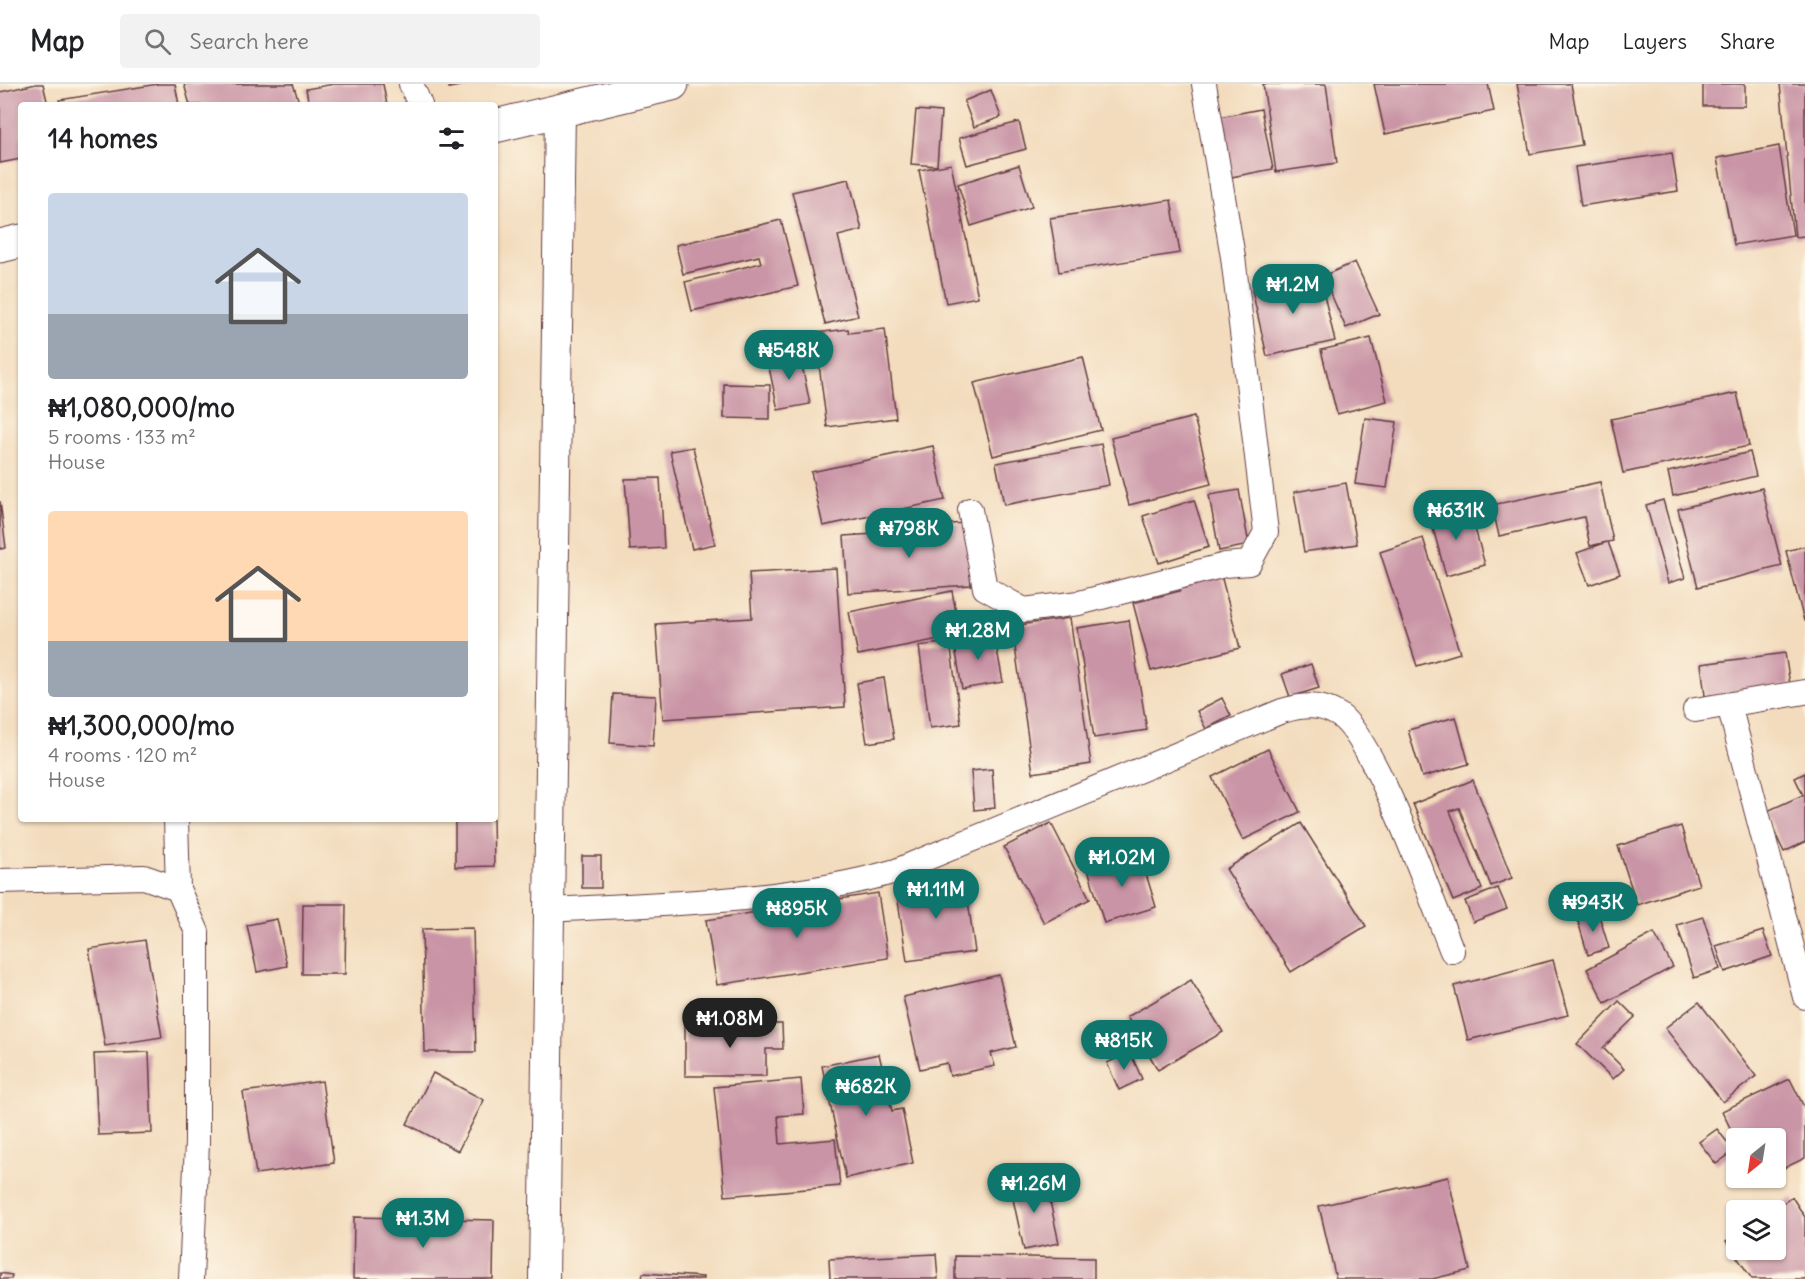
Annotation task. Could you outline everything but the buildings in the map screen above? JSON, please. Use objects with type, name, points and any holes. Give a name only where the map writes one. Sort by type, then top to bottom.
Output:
[{"type":"main road","points":[[498,125],[560,110],[612,91],[672,84]]},
{"type":"main road","points":[[0,246],[18,241]]},
{"type":"street","points":[[411,84],[419,102]]},
{"type":"street","points":[[970,510],[985,588],[1024,610],[1079,603],[1225,565],[1249,563],[1266,531],[1233,257],[1204,84]]},
{"type":"street","points":[[544,1279],[560,110]]},
{"type":"street","points":[[1695,710],[1805,692]]},
{"type":"street","points":[[550,910],[738,897],[848,885],[896,871],[1282,711],[1300,706],[1317,705],[1338,714],[1350,724],[1366,751],[1398,818],[1452,951]]},
{"type":"street","points":[[1728,705],[1805,997]]},
{"type":"street","points":[[176,822],[178,889],[197,932],[197,1143],[191,1279]]},
{"type":"street","points":[[0,881],[144,876],[178,889]]}]
